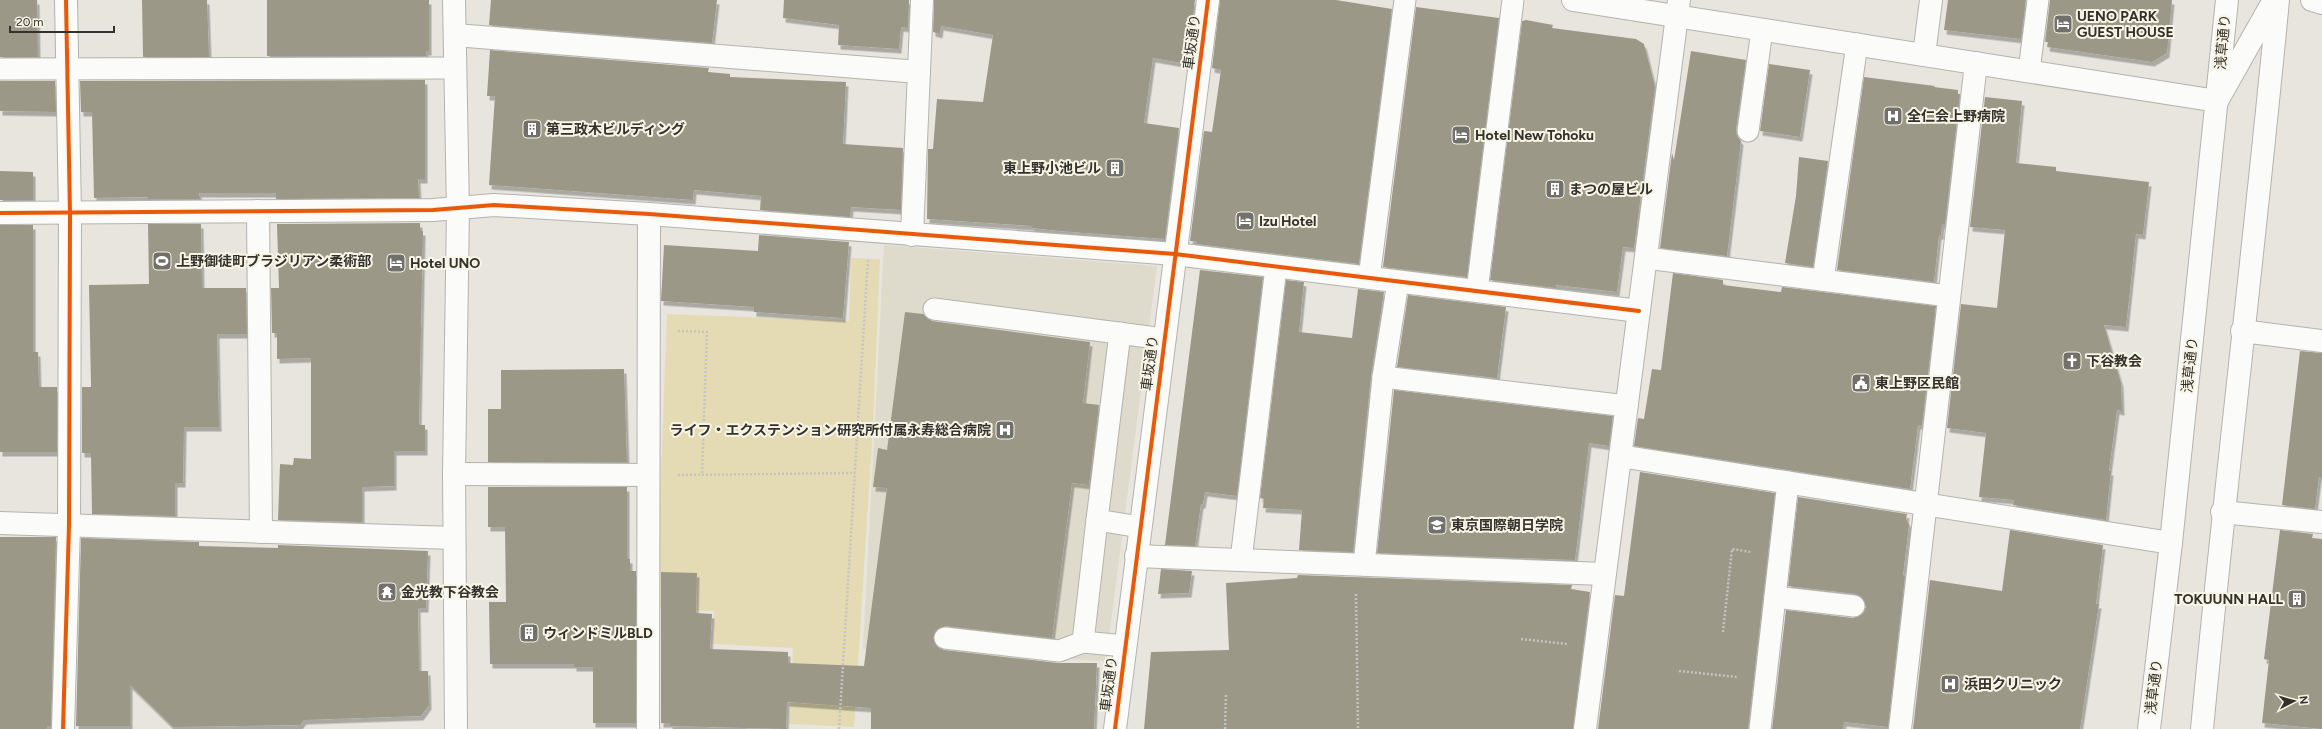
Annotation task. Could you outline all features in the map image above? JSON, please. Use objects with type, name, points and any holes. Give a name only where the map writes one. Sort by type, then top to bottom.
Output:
[{"type":"street","points":[[63,729],[69,525],[70,213],[66,69],[66,0]]},
{"type":"street","points":[[454,0],[458,210],[454,474],[456,729]]},
{"type":"street","points":[[912,235],[922,0]]},
{"type":"street","name":"車坂通り","points":[[1114,729],[1208,0]]},
{"type":"street","points":[[1573,0],[1678,8],[1762,30],[2217,101],[2274,0]]},
{"type":"street","points":[[1924,55],[1931,0]]},
{"type":"street","name":"浅草通り","points":[[2149,729],[2171,543],[2227,0]]},
{"type":"street","points":[[2202,729],[2222,512],[2264,146],[2278,0]]},
{"type":"street","points":[[2312,0],[2322,3]]},
{"type":"street","points":[[1585,729],[1678,8]]},
{"type":"street","points":[[455,35],[919,72]]},
{"type":"street","points":[[1900,729],[1924,504],[1976,63]]},
{"type":"street","points":[[0,213],[458,210],[494,205],[649,214],[1175,254],[1639,311]]},
{"type":"street","points":[[258,211],[261,532]]},
{"type":"street","points":[[648,729],[649,214]]},
{"type":"street","points":[[2242,331],[2322,341]]},
{"type":"street","points":[[1620,456],[2171,543]]},
{"type":"street","points":[[454,474],[648,475]]},
{"type":"street","points":[[2222,512],[2322,522]]},
{"type":"street","points":[[0,523],[454,538]]},
{"type":"street","points":[[1136,556],[1604,574]]},
{"type":"lane","points":[[1369,278],[1405,0]]},
{"type":"lane","points":[[1477,291],[1513,0]]},
{"type":"lane","points":[[2028,71],[2038,0]]},
{"type":"lane","points":[[1748,131],[1762,30]]},
{"type":"lane","points":[[1823,280],[1857,44]]},
{"type":"lane","points":[[0,70],[455,68]]},
{"type":"lane","points":[[1646,258],[1949,296]]},
{"type":"lane","points":[[1241,560],[1276,266]]},
{"type":"lane","points":[[1364,565],[1383,377],[1398,282]]},
{"type":"lane","points":[[934,309],[1164,339]]},
{"type":"lane","points":[[1083,642],[1120,333]]},
{"type":"lane","points":[[1383,377],[1627,406]]},
{"type":"lane","points":[[1760,729],[1788,482]]},
{"type":"lane","points":[[1097,520],[1140,527]]},
{"type":"lane","points":[[1774,597],[1854,606]]},
{"type":"lane","points":[[945,638],[1059,651],[1083,642],[1125,646]]},
{"type":"path","points":[[839,729],[870,231]]},
{"type":"path","points":[[702,474],[707,332]]},
{"type":"path","points":[[675,475],[855,473]]},
{"type":"path","points":[[1723,632],[1732,550],[1779,555]]},
{"type":"path","points":[[1358,729],[1356,574],[1364,565]]},
{"type":"path","points":[[1520,639],[1596,648]]},
{"type":"path","points":[[1679,670],[1765,680]]},
{"type":"path","points":[[1225,729],[1226,694]]},
{"type":"shaded area","name":"ライフ・エクステンション研究所付属永寿総合病院","points":[[884,245],[1157,266],[1106,661],[863,649]]},
{"type":"shaded area","points":[[851,258],[880,259],[873,426],[854,727],[789,724],[793,648],[713,644],[714,611],[656,609],[667,314],[849,321]]},
{"type":"building","points":[[0,0],[37,0],[38,57],[0,57]]},
{"type":"building","points":[[142,0],[207,0],[209,57],[143,57]]},
{"type":"building","points":[[267,0],[429,0],[429,51],[426,51],[426,56],[267,56]]},
{"type":"building","points":[[491,0],[717,0],[712,43],[489,25]]},
{"type":"building","points":[[784,0],[909,0],[908,28],[901,27],[899,49],[838,45],[839,25],[783,18]]},
{"type":"building","points":[[934,0],[1195,0],[1187,64],[1153,58],[1144,123],[1179,128],[1165,239],[1059,231],[1032,228],[1032,226],[927,219],[928,149],[933,149],[937,99],[983,102],[993,35],[941,26],[940,34],[933,32]]},
{"type":"building","points":[[1220,0],[1336,0],[1392,9],[1359,264],[1197,244],[1197,241],[1190,241],[1204,131],[1212,132],[1221,70],[1212,68]]},
{"type":"building","points":[[1948,0],[2026,0],[2021,39],[1944,30]]},
{"type":"building","points":[[2050,0],[2172,0],[2167,53],[2152,62],[2047,47],[2048,42],[2045,42]]},
{"type":"building","points":[[1416,7],[1499,18],[1467,277],[1383,267]]},
{"type":"building","points":[[1526,20],[1553,25],[1552,28],[1636,39],[1644,44],[1655,87],[1634,248],[1623,247],[1617,292],[1556,285],[1556,288],[1490,280],[1522,21]]},
{"type":"building","points":[[490,50],[709,68],[708,72],[730,74],[730,77],[846,82],[843,144],[903,148],[901,210],[851,207],[850,217],[760,210],[761,196],[694,190],[693,200],[489,185],[495,96],[487,96]]},
{"type":"building","points":[[1691,51],[1746,60],[1736,129],[1737,136],[1741,141],[1727,256],[1660,248],[1672,153],[1674,160]]},
{"type":"building","points":[[1769,64],[1810,70],[1800,137],[1760,131]]},
{"type":"building","points":[[1864,77],[1958,90],[1958,94],[1960,94],[1945,224],[1942,224],[1941,235],[1939,235],[1934,282],[1837,270]]},
{"type":"building","points":[[425,80],[425,179],[418,179],[419,198],[276,199],[276,193],[199,193],[200,199],[148,199],[148,197],[94,198],[92,112],[81,112],[80,81]]},
{"type":"building","points":[[0,81],[55,81],[56,112],[0,111]]},
{"type":"building","points":[[1985,97],[2022,101],[2016,163],[2056,167],[2056,171],[2149,182],[2143,235],[2136,234],[2126,327],[2104,325],[2121,383],[2122,411],[2117,410],[2109,471],[2111,471],[2106,520],[2013,505],[2014,500],[1979,497],[1986,433],[1947,428],[1961,304],[1997,308],[2005,230],[1970,227]]},
{"type":"building","points":[[1799,157],[1828,161],[1813,267],[1785,263],[1796,196]]},
{"type":"building","points":[[0,171],[33,172],[33,200],[0,200]]},
{"type":"building","points":[[420,223],[420,231],[423,231],[419,425],[425,425],[425,451],[394,451],[394,486],[362,487],[362,522],[278,520],[280,464],[293,465],[294,458],[311,459],[311,358],[277,359],[277,333],[272,333],[271,288],[279,288],[277,224]]},
{"type":"building","points":[[148,224],[201,224],[202,288],[246,288],[247,334],[217,334],[219,427],[184,427],[183,483],[175,483],[175,516],[92,514],[91,453],[82,453],[82,387],[91,387],[89,285],[149,284]]},
{"type":"building","points":[[0,225],[33,225],[33,352],[38,352],[39,387],[57,387],[57,452],[0,452]]},
{"type":"building","points":[[759,235],[849,242],[843,318],[754,312],[754,307],[661,301],[664,245],[758,251]]},
{"type":"building","points":[[1200,270],[1263,277],[1237,496],[1205,492],[1203,504],[1201,504],[1195,546],[1165,545]]},
{"type":"building","points":[[1673,273],[1723,280],[1723,285],[1781,292],[1782,287],[1936,306],[1922,425],[1918,425],[1910,489],[1634,446],[1638,418],[1644,419],[1652,369],[1661,370]]},
{"type":"building","points":[[1286,280],[1304,282],[1299,332],[1352,338],[1358,289],[1384,292],[1371,376],[1353,552],[1299,550],[1302,510],[1263,508],[1264,499],[1260,498]]},
{"type":"building","points":[[1408,295],[1506,307],[1497,378],[1397,367]]},
{"type":"building","points":[[905,312],[923,314],[932,321],[1090,342],[1083,403],[1099,405],[1089,485],[1072,483],[1052,638],[946,626],[936,631],[933,637],[938,647],[944,650],[1058,663],[1097,663],[1094,729],[871,729],[871,708],[787,702],[786,729],[670,726],[670,723],[661,723],[661,572],[697,573],[696,613],[712,614],[710,649],[788,652],[788,663],[864,666],[887,488],[873,487],[878,448],[887,450]]},
{"type":"building","points":[[2300,351],[2322,353],[2322,478],[2319,477],[2315,509],[2282,505]]},
{"type":"building","points":[[624,369],[627,462],[488,462],[488,409],[501,409],[501,370]]},
{"type":"building","points":[[1394,390],[1613,416],[1609,446],[1589,443],[1575,560],[1377,553]]},
{"type":"building","points":[[1640,472],[1775,493],[1748,729],[1598,729],[1615,595],[1624,596]]},
{"type":"building","points":[[488,487],[627,487],[627,559],[630,559],[630,571],[636,571],[636,723],[593,723],[593,667],[574,667],[574,664],[490,664],[489,602],[506,602],[505,527],[488,527]]},
{"type":"building","points":[[1798,497],[1907,514],[1906,519],[1909,524],[1903,575],[1905,576],[1888,727],[1844,722],[1843,729],[1772,729],[1786,610],[1853,618],[1863,613],[1866,607],[1861,597],[1856,594],[1788,586]]},
{"type":"building","points":[[2010,530],[2103,545],[2096,604],[2099,604],[2080,729],[1913,729],[1930,580],[2002,591]]},
{"type":"building","name":"TOKUUNN HALL","points":[[2280,530],[2313,534],[2312,538],[2322,539],[2322,729],[2262,723],[2269,660],[2264,659]]},
{"type":"building","points":[[0,537],[56,537],[51,726],[47,726],[47,729],[0,729]]},
{"type":"building","points":[[81,538],[199,542],[199,546],[278,548],[278,545],[428,551],[426,608],[418,608],[419,671],[428,671],[429,705],[421,716],[304,720],[300,725],[173,727],[130,685],[130,726],[76,726]]},
{"type":"building","points":[[1161,569],[1192,571],[1189,593],[1158,594]]},
{"type":"building","points":[[1298,575],[1572,585],[1571,589],[1590,592],[1573,729],[1144,729],[1151,652],[1229,650],[1226,583],[1297,578]]},
{"type":"cycle path","points":[[63,729],[69,525],[70,213],[66,0]]},
{"type":"cycle path","points":[[1115,729],[1208,0]]},
{"type":"cycle path","points":[[0,213],[433,210],[494,205],[649,214],[1175,254],[1639,311]]},
{"type":"place","name":"UENO PARK GUEST HOUSE","points":[[2063,24]]},
{"type":"place","name":"全仁会上野病院","points":[[1893,116]]},
{"type":"place","name":"第三政木ビルディング","points":[[532,129]]},
{"type":"place","name":"Hotel New Tohoku","points":[[1461,135]]},
{"type":"place","name":"東上野小池ビル","points":[[1115,168]]},
{"type":"place","name":"まつの屋ビル","points":[[1555,189]]},
{"type":"place","name":"Izu Hotel","points":[[1245,221]]},
{"type":"place","name":"上野御徒町ブラジリアン柔術部","points":[[162,261]]},
{"type":"place","name":"Hotel UNO","points":[[396,263]]},
{"type":"place","name":"下谷教会","points":[[2072,361]]},
{"type":"place","name":"東上野区民館","points":[[1861,383]]},
{"type":"place","name":"ライフ・エクステンション研究所付属永寿総合病院","points":[[1005,430]]},
{"type":"place","name":"東京国際朝日学院","points":[[1437,525]]},
{"type":"place","name":"金光教下谷教会","points":[[387,592]]},
{"type":"place","name":"TOKUUNN HALL","points":[[2297,599]]},
{"type":"place","name":"ウィンドミルBLD","points":[[529,633]]},
{"type":"place","name":"浜田クリニック","points":[[1950,684]]}]
